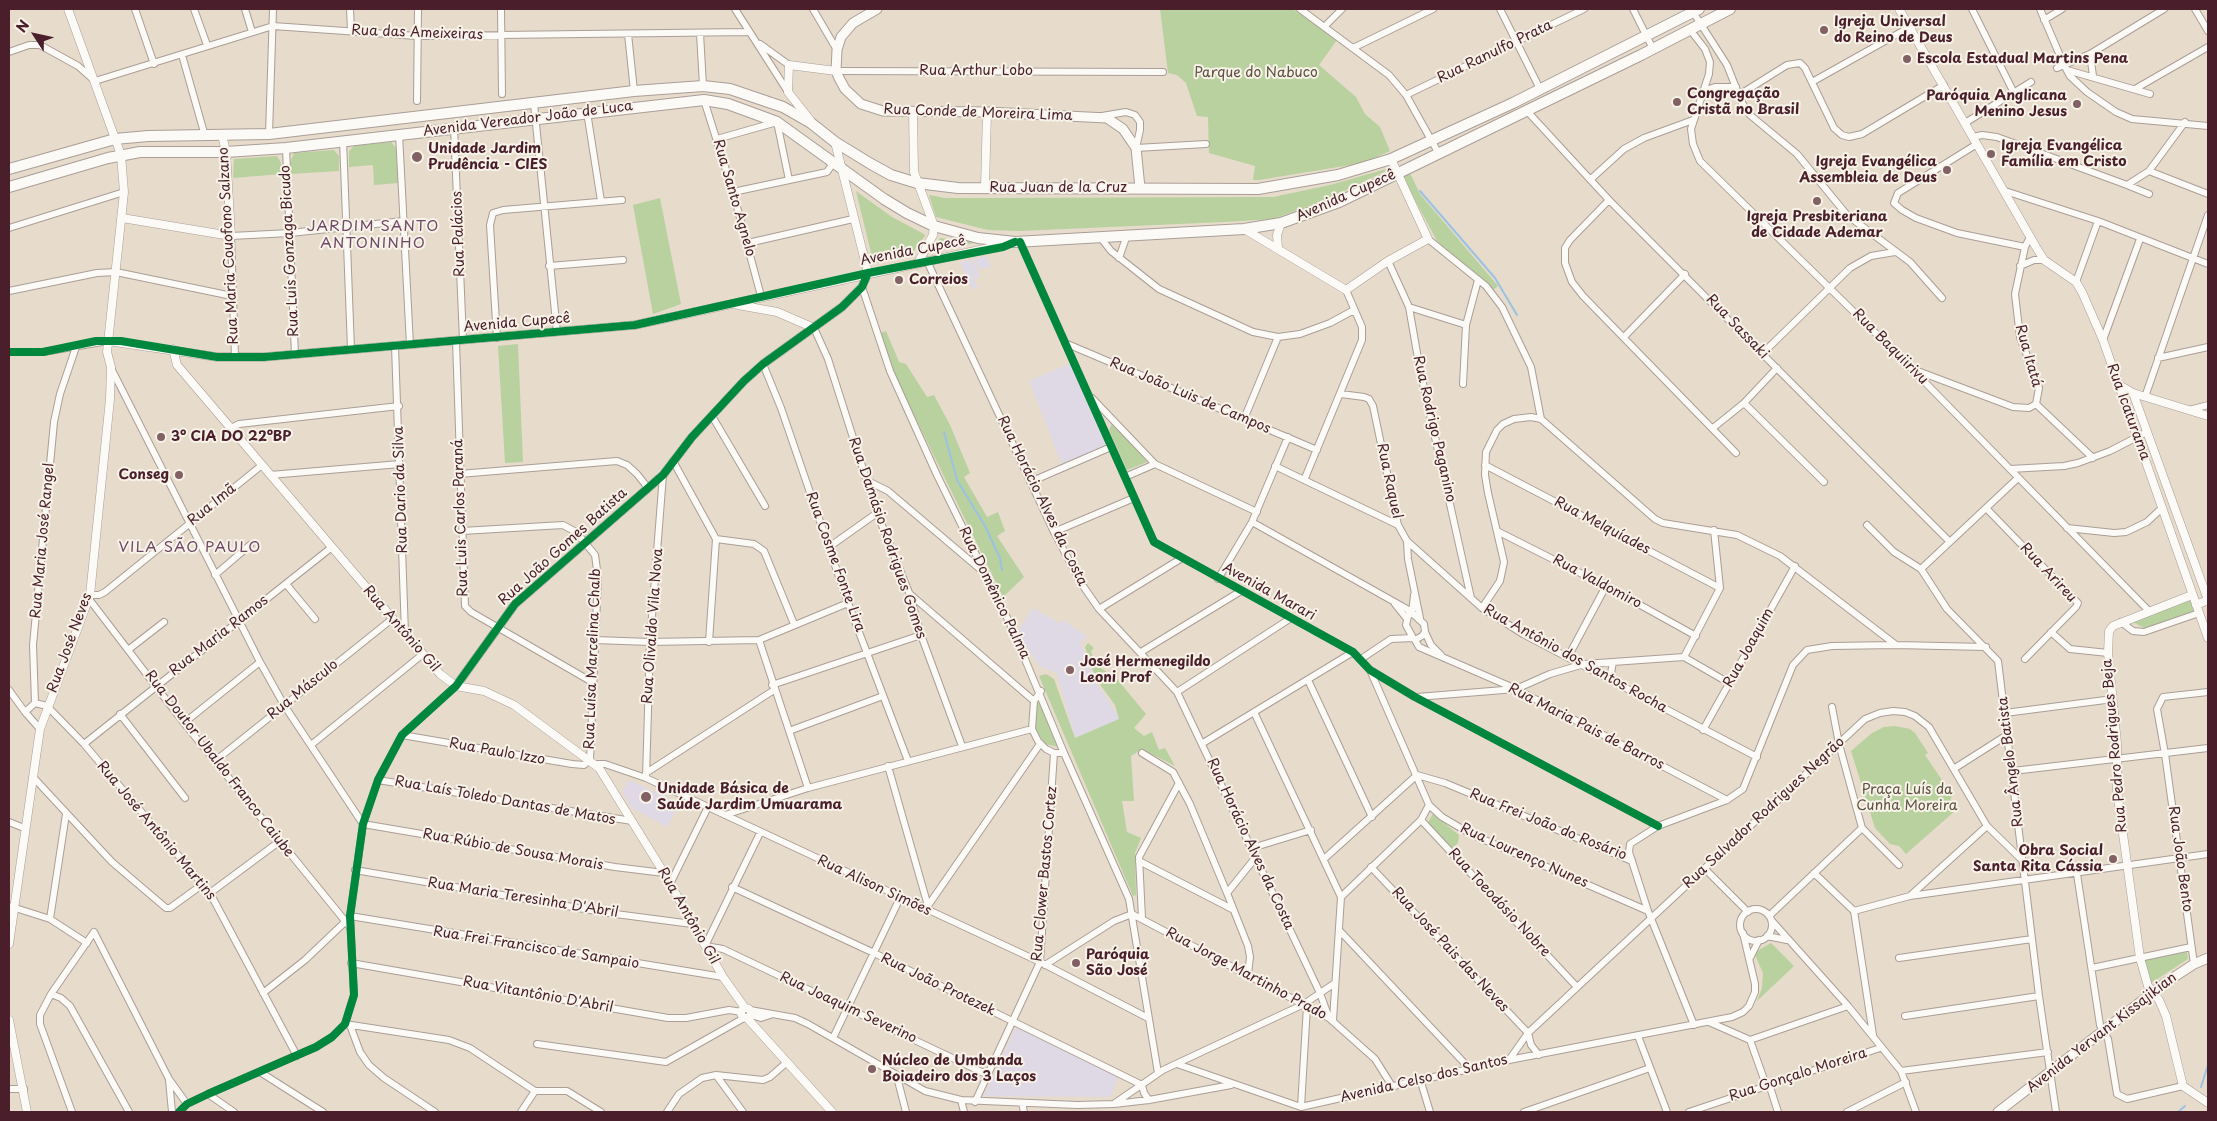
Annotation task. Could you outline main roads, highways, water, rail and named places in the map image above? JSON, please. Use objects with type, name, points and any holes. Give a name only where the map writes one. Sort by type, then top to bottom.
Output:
[{"type":"main road","name":"Rua Conde de Moreira Lima","points":[[877,9],[853,23],[841,37],[836,50],[836,71],[845,89],[861,104],[883,111],[1100,116],[1112,121],[1123,129],[1136,148],[1140,188]]},
{"type":"main road","name":"Avenida Cupecê","points":[[1017,242],[1244,229],[1281,223],[1314,213],[1527,111],[1730,9]]},
{"type":"main road","name":"Rua Juan de la Cruz","points":[[703,86],[730,89],[793,106],[835,142],[891,175],[917,183],[946,188],[1231,189],[1283,186],[1338,176],[1391,159],[1540,89],[1696,10]]},
{"type":"main road","name":"Avenida Vereador João de Luca","points":[[9,169],[115,139],[148,136],[269,134],[634,91],[703,86]]},
{"type":"main road","name":"Avenida Vereador João de Luca","points":[[9,187],[120,155],[160,151],[226,152],[286,148],[454,127],[704,100],[728,104],[780,124],[884,199],[934,226],[978,238],[1017,242]]},
{"type":"main road","name":"Avenida Yervant Kissajikian","points":[[1998,1112],[2153,993],[2194,964],[2208,958]]},
{"type":"waterway","points":[[1420,191],[1495,278],[1517,315]]},
{"type":"waterway","points":[[944,432],[957,480],[985,526],[1000,558],[1002,570]]},
{"type":"waterway","points":[[2201,1087],[2208,1065]]},
{"type":"waterway","points":[[2178,1112],[2185,1106]]},
{"type":"place","name":"Igreja Universal do Reino de Deus","points":[[1824,30]]},
{"type":"place","name":"Escola Estadual Martins Pena","points":[[1907,59]]},
{"type":"place","name":"Congregação Cristã no Brasil","points":[[1677,102]]},
{"type":"place","name":"Paróquia Anglicana Menino Jesus","points":[[2077,104]]},
{"type":"place","name":"Igreja Evangélica Família em Cristo","points":[[1991,154]]},
{"type":"place","name":"Unidade Jardim Prudência - CIES","points":[[417,157]]},
{"type":"place","name":"Igreja Evangélica Assembleia de Deus","points":[[1947,170]]},
{"type":"place","name":"Igreja Presbiteriana de Cidade Ademar","points":[[1817,201]]},
{"type":"place","name":"Correios","points":[[899,280]]},
{"type":"place","name":"3° CIA DO 22°BP","points":[[161,437]]},
{"type":"place","name":"Conseg","points":[[179,475]]},
{"type":"place","name":"José Hermenegildo Leoni Prof","points":[[1070,670]]},
{"type":"place","name":"Unidade Básica de Saúde Jardim Umuarama","points":[[646,797]]},
{"type":"place","name":"Obra Social Santa Rita Cássia","points":[[2113,859]]},
{"type":"place","name":"Paróquia São José","points":[[1076,963]]},
{"type":"place","name":"Núcleo de Umbanda Boiadeiro dos 3 Laços","points":[[872,1069]]},
{"type":"district","name":"JARDIM SANTO ANTONINHO","points":[[373,236]]},
{"type":"district","name":"VILA SÃO PAULO","points":[[190,548]]},
{"type":"park label","name":"Parque do Nabuco","points":[[1256,73]]},
{"type":"park label","name":"Praça Luís da Cunha Moreira","points":[[1907,798]]}]
